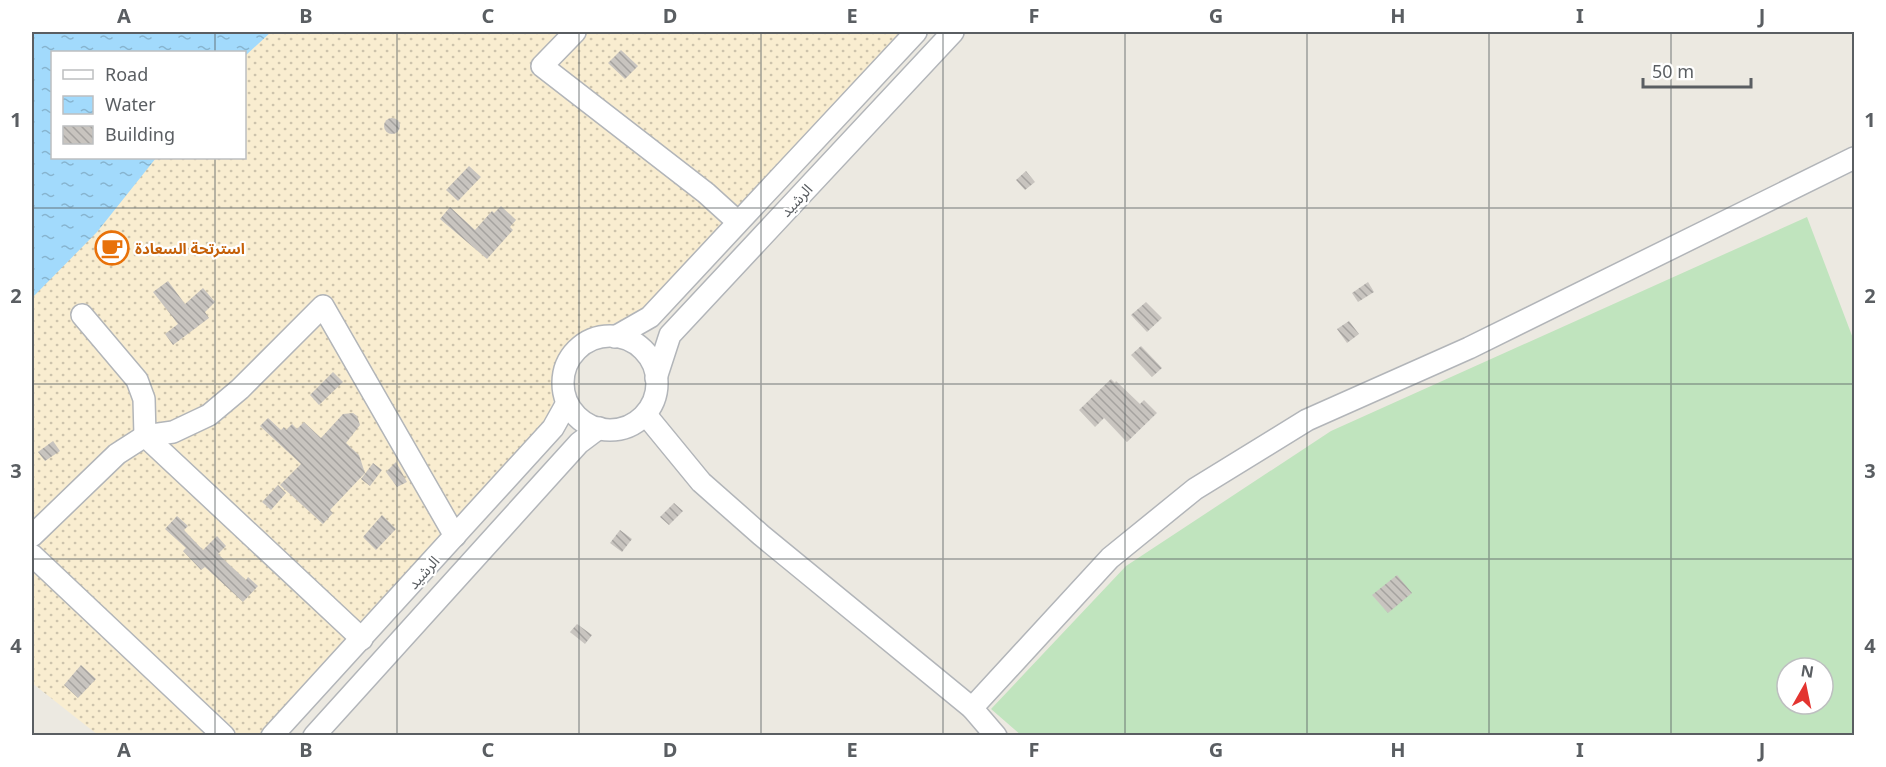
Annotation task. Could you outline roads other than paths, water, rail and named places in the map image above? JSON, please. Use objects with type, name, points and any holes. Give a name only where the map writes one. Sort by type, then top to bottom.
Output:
[{"type":"street","points":[[575,32],[542,66],[706,193],[738,222]]},
{"type":"street","name":"الرشيد","points":[[615,337],[650,317],[916,32]]},
{"type":"street","name":"الرشيد","points":[[656,378],[670,335],[953,32]]},
{"type":"street","points":[[972,708],[1110,558],[1195,489],[1246,457],[1307,420],[1469,348],[1854,158]]},
{"type":"street","points":[[32,536],[117,454],[145,436],[173,432],[209,415],[240,389],[323,306],[455,536]]},
{"type":"street","points":[[82,315],[137,380],[144,399],[145,436],[362,639]]},
{"type":"street","points":[[615,337],[635,343],[646,353],[654,366],[656,378],[655,395],[646,415],[625,428],[599,428],[579,419],[567,403],[563,392],[563,376],[568,360],[578,348],[591,339],[615,337]]},
{"type":"street","name":"الرشيد","points":[[272,735],[553,428],[567,403]]},
{"type":"street","points":[[646,415],[701,482],[761,536],[972,708],[996,735]]},
{"type":"street","name":"الرشيد","points":[[314,735],[579,443],[599,428]]},
{"type":"street","points":[[32,555],[224,735]]},
{"type":"water","points":[[32,32],[271,32],[246,55],[246,51],[51,51],[51,159],[155,159],[97,232],[32,298]]},
{"type":"place","name":"استرتحة السعادة","points":[[112,248]]}]
